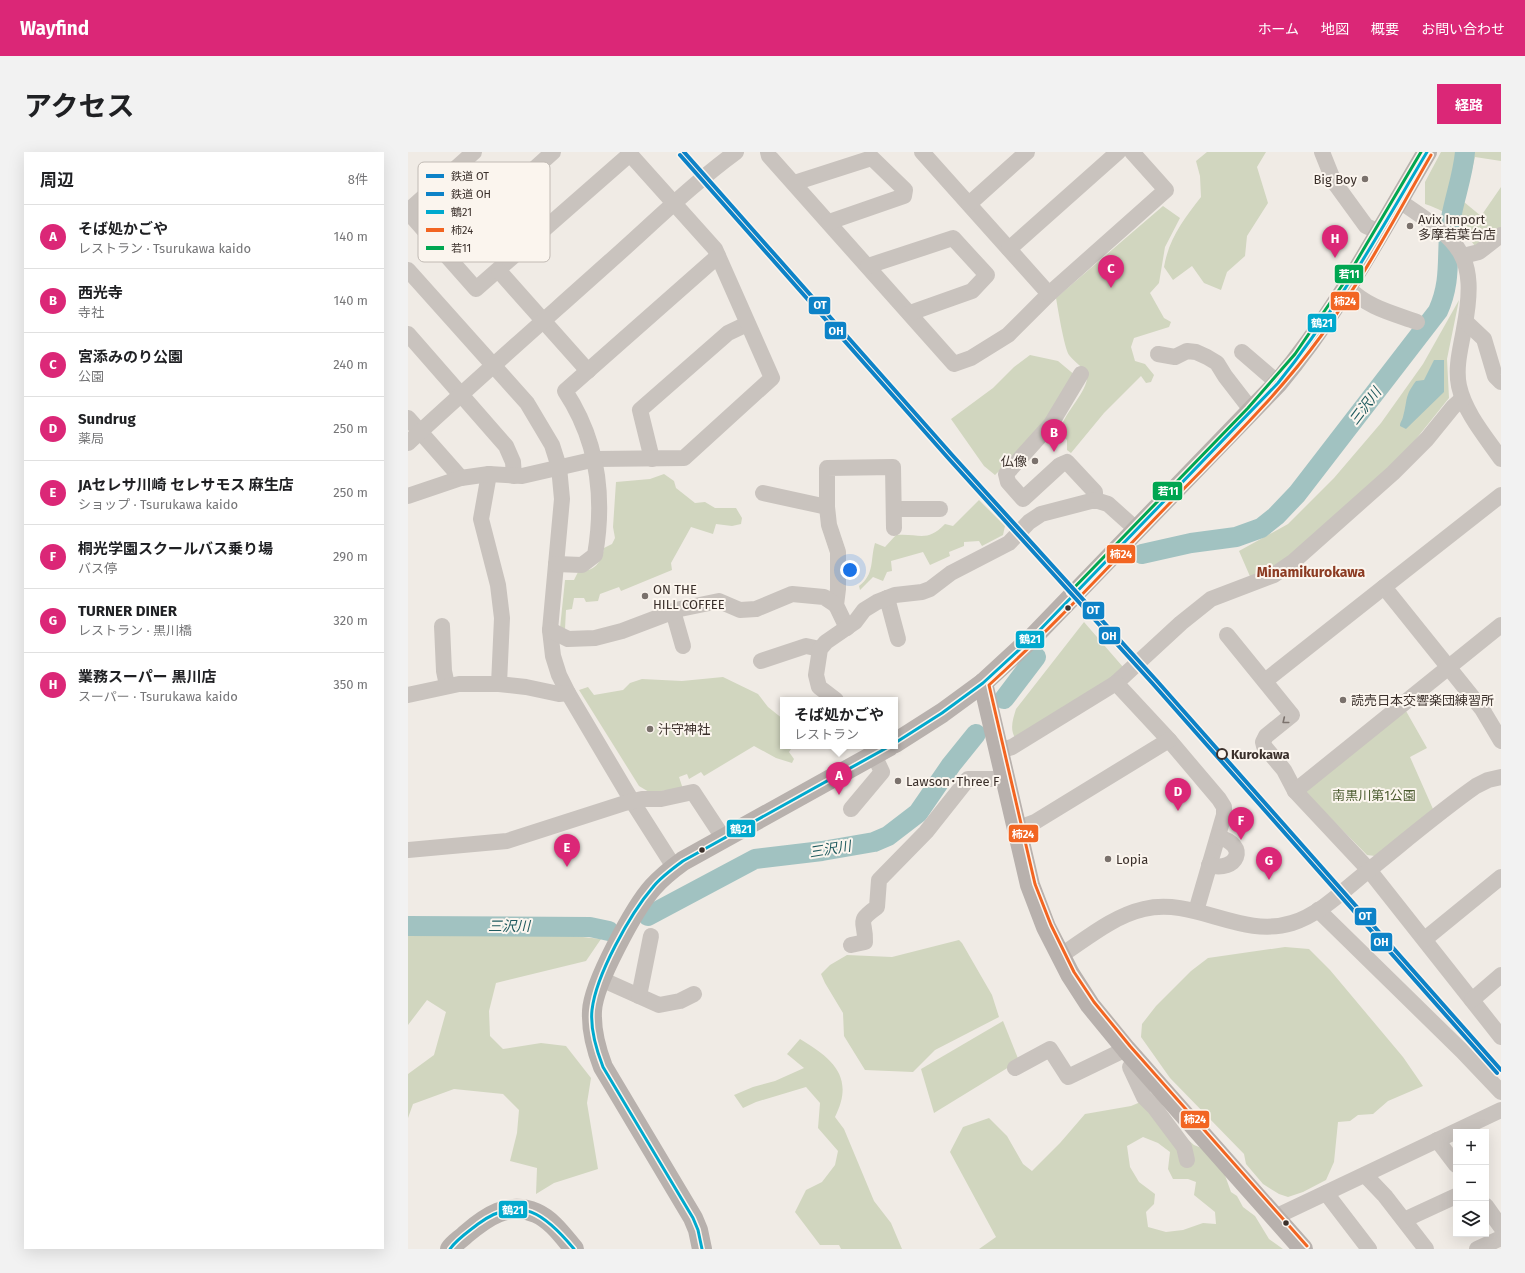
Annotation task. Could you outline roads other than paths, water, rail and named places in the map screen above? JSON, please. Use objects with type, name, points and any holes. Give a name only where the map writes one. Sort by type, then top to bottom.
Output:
[{"type":"main road","points":[[898,741],[942,712],[983,682],[1034,636],[1278,383],[1303,352],[1347,287],[1427,152]]},
{"type":"main road","points":[[983,682],[1016,829],[1036,903],[1060,956],[1090,1005],[1126,1049],[1303,1249]]},
{"type":"main road","points":[[702,1249],[698,1230],[692,1218],[603,1067],[598,1055],[592,1026],[592,1010],[601,979],[643,899],[674,867],[882,751]]},
{"type":"main road","points":[[450,1249],[490,1215],[504,1210],[521,1210],[536,1213],[552,1224],[574,1249]]},
{"type":"street","points":[[463,162],[474,152]]},
{"type":"street","points":[[542,162],[553,152]]},
{"type":"street","points":[[408,443],[461,393],[494,366],[678,201],[735,152]]},
{"type":"street","points":[[768,152],[769,156],[954,364],[971,358],[1008,335],[1049,294],[1166,190],[1132,152]]},
{"type":"street","points":[[969,204],[1027,152]]},
{"type":"street","points":[[1009,249],[1118,152]]},
{"type":"street","points":[[1322,152],[1334,182],[1366,226],[1379,232]]},
{"type":"street","points":[[408,496],[461,478],[489,474],[522,476],[596,459],[684,458],[772,378],[715,249],[678,201],[629,153],[550,225]]},
{"type":"street","points":[[930,155],[969,204],[1049,294]]},
{"type":"street","points":[[794,183],[872,158],[905,190],[904,196],[829,222]]},
{"type":"street","points":[[1398,200],[1439,228],[1462,254],[1469,276],[1470,290],[1466,322],[1458,361],[1459,385],[1462,399],[1469,413],[1501,459]]},
{"type":"street","points":[[418,202],[408,211],[418,222]]},
{"type":"street","points":[[1462,254],[1479,252],[1501,235]]},
{"type":"street","points":[[868,266],[953,238],[987,275],[972,291],[910,313]]},
{"type":"street","points":[[556,564],[582,565],[594,555],[600,509],[596,459],[583,421],[565,391],[718,256]]},
{"type":"street","points":[[452,262],[476,290],[509,262]]},
{"type":"street","points":[[408,270],[527,403],[552,445],[559,467],[562,499],[550,630],[553,656],[558,675],[632,801],[674,867]]},
{"type":"street","points":[[499,271],[588,371]]},
{"type":"street","points":[[1347,287],[1361,300],[1376,308],[1417,322]]},
{"type":"street","points":[[1466,322],[1484,339],[1495,376],[1501,382]]},
{"type":"street","points":[[652,459],[640,410],[728,333],[747,324]]},
{"type":"street","points":[[408,334],[506,446],[513,462],[514,476]]},
{"type":"street","points":[[1158,354],[1175,357],[1186,351],[1196,352],[1208,357],[1218,364],[1225,376],[1252,411]]},
{"type":"street","points":[[1242,352],[1278,383]]},
{"type":"street","points":[[1081,374],[1051,424],[1006,474],[1008,482],[1023,499],[1060,465],[1067,462],[1095,492],[1095,500]]},
{"type":"street","points":[[999,751],[1012,747],[1116,683],[1181,623],[1211,599],[1274,575],[1294,561],[1393,473],[1462,399]]},
{"type":"street","points":[[408,418],[461,478]]},
{"type":"street","points":[[846,628],[836,605],[838,588],[838,552],[829,525],[827,507],[827,468],[893,466],[894,528]]},
{"type":"street","points":[[489,474],[482,519],[498,584],[502,618],[499,684]]},
{"type":"street","points":[[763,493],[827,507]]},
{"type":"street","points":[[1265,681],[1501,495]]},
{"type":"street","points":[[832,697],[818,687],[816,675],[820,649],[826,642],[855,622],[864,610],[877,602],[895,595],[922,592],[930,588],[951,573],[1009,543],[1029,522],[1041,514],[1095,500],[1108,504],[1137,530]]},
{"type":"street","points":[[894,509],[940,509]]},
{"type":"street","points":[[1384,587],[1482,709],[1501,741]]},
{"type":"street","points":[[550,630],[568,639],[595,638],[622,631],[673,611],[719,601],[740,610],[756,608],[792,594],[824,597],[836,605]]},
{"type":"street","points":[[887,598],[898,639]]},
{"type":"street","points":[[673,611],[683,646]]},
{"type":"street","points":[[1295,791],[1501,625]]},
{"type":"street","points":[[442,626],[444,671],[447,685]]},
{"type":"street","points":[[1228,635],[1292,715],[1266,736],[1263,742],[1264,746],[1284,770],[1295,791],[1425,939],[1501,1037]]},
{"type":"street","points":[[761,661],[806,646],[820,649]]},
{"type":"street","points":[[1116,683],[1169,740],[1219,799],[1224,807],[1224,815],[1196,911]]},
{"type":"street","points":[[408,695],[447,685],[499,684],[526,687],[559,694],[568,693]]},
{"type":"street","points":[[1016,829],[1035,822],[1169,740]]},
{"type":"street","points":[[851,809],[882,772],[882,751]]},
{"type":"street","points":[[1060,956],[1129,913],[1162,907],[1196,911],[1245,925],[1269,927],[1293,922],[1322,907],[1476,786],[1488,780],[1501,777]]},
{"type":"street","points":[[851,945],[865,942],[862,922],[864,916],[877,907],[879,880],[926,832],[968,779],[1005,779]]},
{"type":"street","points":[[408,850],[507,841],[632,801],[661,799],[693,792],[724,839]]},
{"type":"street","points":[[1209,865],[1218,868],[1226,866],[1231,864],[1236,857],[1236,849],[1233,843],[1218,837]]},
{"type":"street","points":[[1425,939],[1501,877]]},
{"type":"street","points":[[1322,907],[1501,1092]]},
{"type":"street","points":[[639,996],[651,936]]},
{"type":"street","points":[[1472,1000],[1501,975]]},
{"type":"street","points":[[601,979],[659,1005],[680,1001],[694,994]]},
{"type":"street","points":[[1015,1068],[1050,1049],[1068,1077],[1126,1049]]},
{"type":"street","points":[[1139,1063],[1130,1067],[1144,1097],[1154,1107],[1184,1147],[1187,1160]]},
{"type":"street","points":[[1275,1217],[1501,1110]]},
{"type":"street","points":[[1437,1140],[1453,1161]]},
{"type":"street","points":[[1365,1174],[1404,1220],[1422,1248]]},
{"type":"street","points":[[1326,1193],[1369,1249]]},
{"type":"street","points":[[1404,1220],[1453,1197]]},
{"type":"street","points":[[1489,1210],[1501,1228]]},
{"type":"street","points":[[1477,1249],[1501,1238]]},
{"type":"water","points":[[1434,360],[1444,360],[1444,392],[1406,429],[1400,426],[1400,423],[1403,417],[1408,395],[1416,381],[1424,380]]},
{"type":"waterway","name":"三沢川","points":[[1142,554],[1191,543],[1236,537],[1261,528],[1276,516],[1297,494],[1438,311],[1446,287],[1449,230],[1463,169],[1465,152]]},
{"type":"waterway","name":"三沢川","points":[[1004,699],[1036,657]]},
{"type":"waterway","name":"三沢川","points":[[648,916],[755,859],[822,851],[874,842],[888,836],[918,813],[951,765],[976,734]]},
{"type":"waterway","name":"三沢川","points":[[408,926],[590,927],[609,931]]},
{"type":"rail line","name":"OT","points":[[684,152],[953,456],[1157,681],[1501,1070]]},
{"type":"rail line","name":"OH","points":[[680,155],[949,459],[1153,684],[1497,1073]]},
{"type":"place","name":"Big Boy","points":[[1365,179]]},
{"type":"place","name":"Avix Import 多摩若葉台店","points":[[1410,226]]},
{"type":"place","name":"業務スーパー 黒川店","points":[[1335,258]]},
{"type":"place","name":"宮添みのり公園","points":[[1111,288]]},
{"type":"place","name":"西光寺","points":[[1054,452]]},
{"type":"place","name":"仏像","points":[[1035,461]]},
{"type":"place","name":"ON THE HILL COFFEE","points":[[645,596]]},
{"type":"place","name":"読売日本交響楽団練習所","points":[[1343,700]]},
{"type":"place","name":"汁守神社","points":[[650,729]]},
{"type":"place","name":"Kurokawa","points":[[1222,754]]},
{"type":"place","name":"Lawson･Three F","points":[[898,781]]},
{"type":"place","name":"そば処かごや","points":[[839,795]]},
{"type":"place","name":"Sundrug","points":[[1178,811]]},
{"type":"place","name":"桐光学園スクールバス乗り場","points":[[1241,840]]},
{"type":"place","name":"Lopia","points":[[1108,859]]},
{"type":"place","name":"JAセレサ川崎 セレサモス 麻生店","points":[[567,867]]},
{"type":"place","name":"TURNER DINER","points":[[1269,880]]},
{"type":"district","name":"Minamikurokawa","points":[[1311,572]]},
{"type":"park label","name":"南黒川第1公園","points":[[1374,795]]}]
